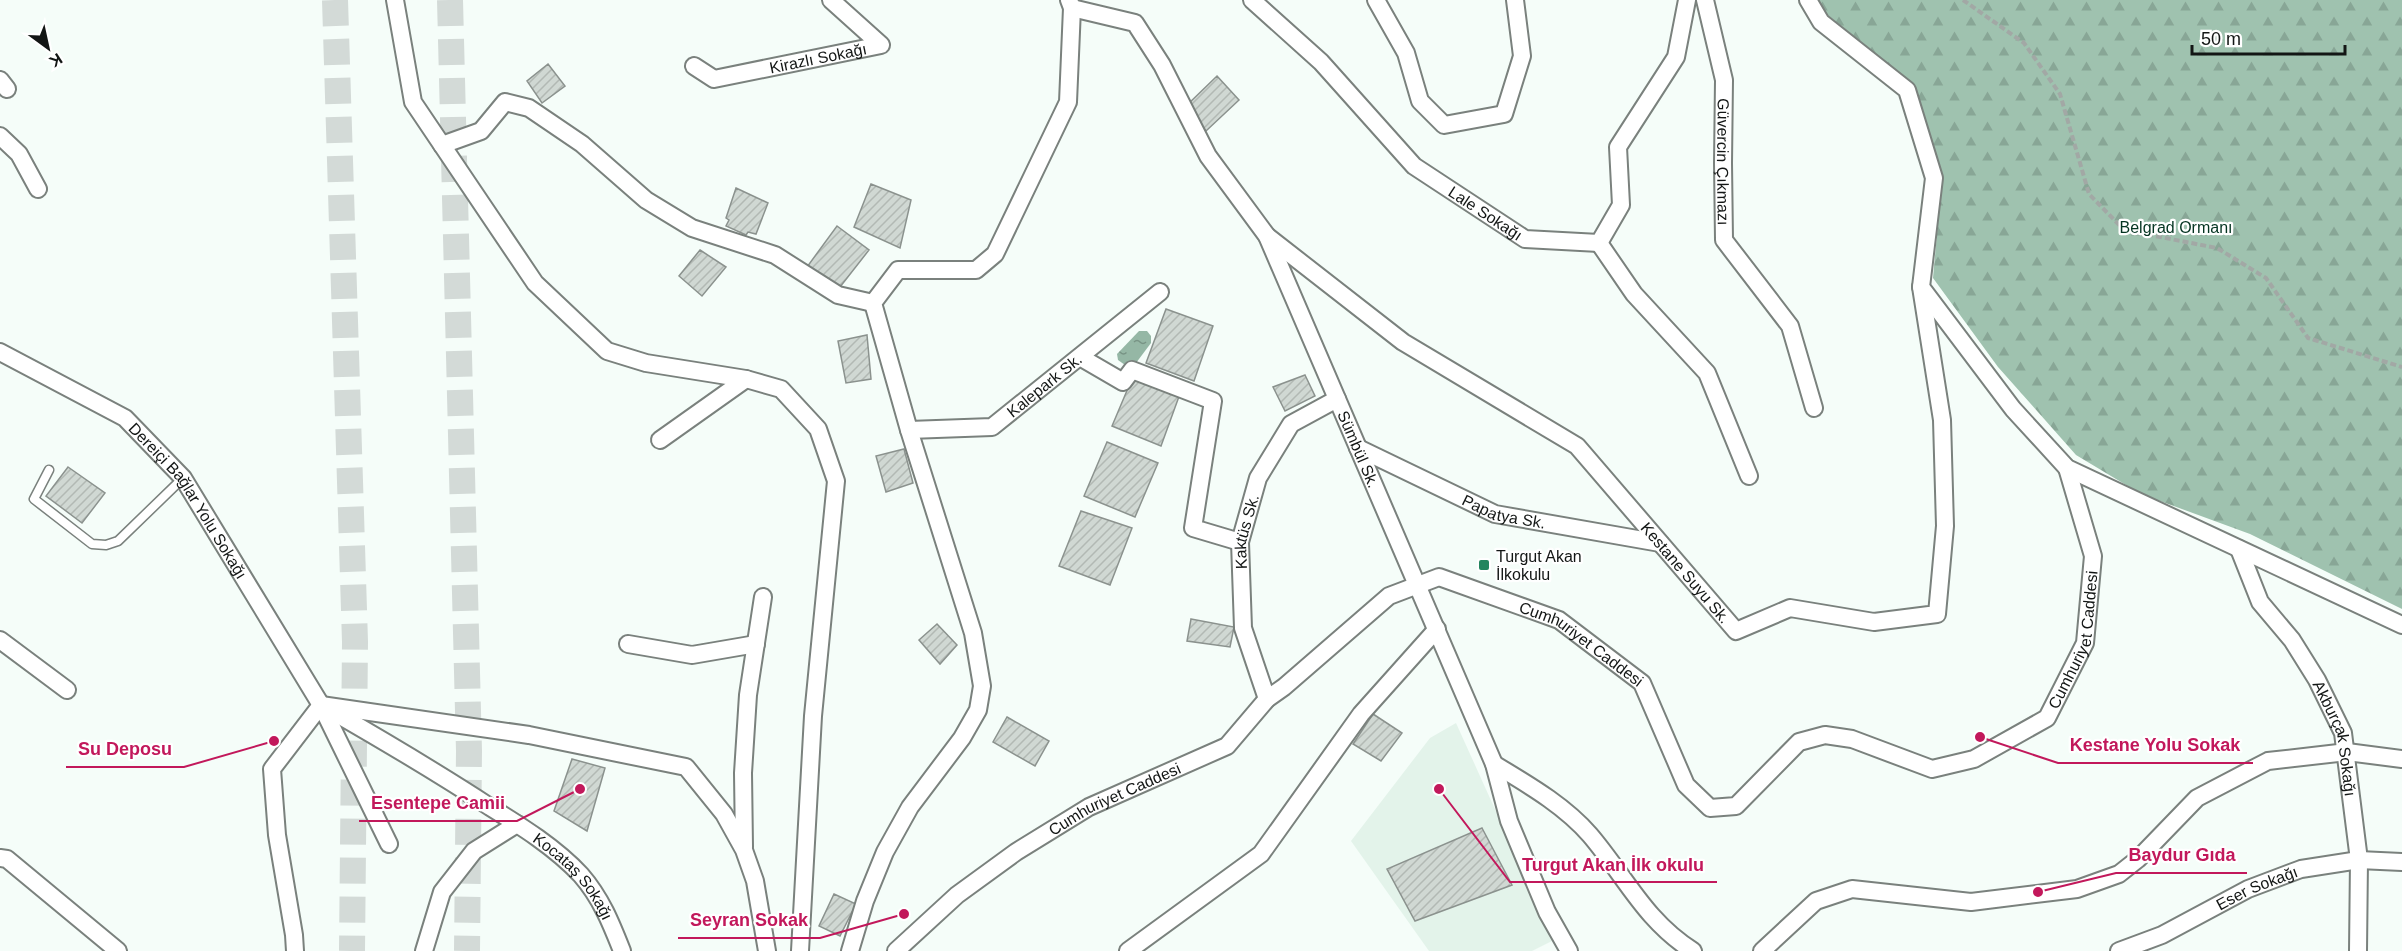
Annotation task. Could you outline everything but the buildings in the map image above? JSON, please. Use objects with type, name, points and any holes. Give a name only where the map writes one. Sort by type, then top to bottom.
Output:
[{"type":"street","points":[[395,0],[413,102],[536,283],[607,351],[646,363],[746,379],[781,389],[818,429],[836,481],[813,716],[800,951]]},
{"type":"street","name":"Kirazlı Sokağı","points":[[694,66],[714,79],[881,45],[831,0]]},
{"type":"street","name":"Lale Sokağı","points":[[1252,0],[1321,62],[1414,166],[1525,239],[1599,243]]},
{"type":"street","points":[[1376,0],[1406,53],[1420,100],[1444,125],[1504,114],[1522,56],[1515,0]]},
{"type":"street","points":[[1687,0],[1676,57],[1618,147],[1621,205],[1599,243],[1634,294],[1707,373],[1749,476]]},
{"type":"street","name":"Güvercin Çıkmazı","points":[[1705,0],[1724,80],[1724,240],[1790,326],[1814,408]]},
{"type":"street","points":[[1808,0],[1821,22],[1907,90],[1934,178],[1921,287],[2013,410],[2067,468],[2402,625]]},
{"type":"street","points":[[873,303],[897,270],[976,270],[995,254],[1068,102],[1071,4]]},
{"type":"street","name":"Sümbül Sk.","points":[[1071,4],[1135,24],[1162,65],[1208,156],[1267,236],[1494,764],[1509,821],[1547,912],[1569,951]]},
{"type":"street","points":[[442,145],[481,131],[505,102],[529,108],[582,144],[646,200],[692,228],[775,255],[838,296],[873,303]]},
{"type":"street","points":[[0,136],[19,154],[38,189]]},
{"type":"street","name":"Kestane Suyu Sk.","points":[[1267,236],[1403,342],[1577,446],[1736,631],[1790,608],[1874,622],[1937,614],[1945,526],[1942,420],[1921,287]]},
{"type":"street","name":"Kalepark Sk.","points":[[909,430],[992,427],[1160,292]]},
{"type":"street","points":[[850,951],[865,901],[885,852],[910,807],[962,738],[978,710],[982,686],[973,633],[909,430],[873,303]]},
{"type":"street","name":"Dereiçi Bağlar Yolu Sokağı","points":[[0,352],[125,418],[183,477],[321,705],[389,844]]},
{"type":"street","points":[[1080,357],[1123,382],[1132,370],[1213,401],[1193,528],[1240,542]]},
{"type":"street","points":[[660,440],[746,379]]},
{"type":"street","name":"Kaktüs Sk.","points":[[1267,699],[1243,628],[1240,542],[1258,478],[1291,424],[1337,399]]},
{"type":"street","name":"Papatya Sk.","points":[[1359,448],[1495,513],[1660,543]]},
{"type":"street","name":"Cumhuriyet Caddesi","points":[[896,951],[957,895],[1025,847],[1089,807],[1227,746],[1267,699],[1389,596],[1439,577],[1559,620],[1642,683],[1686,785],[1710,808],[1736,806],[1798,742],[1826,735],[1852,739],[1932,769],[1974,759],[2047,718],[2085,643],[2092,555],[2067,468]]},
{"type":"street","name":"Akburçak Sokağı","points":[[2239,549],[2260,603],[2292,640],[2317,680],[2343,733],[2360,861],[2358,951]]},
{"type":"street","points":[[744,850],[743,773],[747,695],[763,597]]},
{"type":"street","points":[[1128,951],[1261,854],[1361,714],[1437,630]]},
{"type":"street","points":[[0,640],[68,690]]},
{"type":"street","points":[[628,644],[692,655],[756,644]]},
{"type":"street","points":[[295,951],[277,835],[272,769],[321,705],[529,735],[686,766],[724,814],[744,850],[754,881],[767,951]]},
{"type":"street","name":"Kocataş Sokağı","points":[[321,705],[429,767],[517,824],[580,875],[605,908],[622,951]]},
{"type":"street","points":[[1762,951],[1816,901],[1852,889],[1971,902],[2077,889],[2119,874],[2138,859],[2197,798],[2268,761],[2347,752],[2402,759]]},
{"type":"street","points":[[1494,764],[1546,796],[1590,834],[1633,894],[1674,939],[1693,951]]},
{"type":"street","points":[[424,951],[442,892],[474,851],[517,824]]},
{"type":"street","points":[[0,858],[7,859],[118,951]]},
{"type":"street","name":"Eser Sokağı","points":[[2119,951],[2162,935],[2248,889],[2301,869],[2360,861],[2402,862]]},
{"type":"lane","points":[[49,470],[34,500],[92,544],[106,545],[118,541],[183,477]]},
{"type":"path","points":[[1963,0],[2024,43],[2060,94],[2089,194],[2124,230],[2217,248],[2266,278],[2308,338],[2402,367]]},
{"type":"shaded area","points":[[1456,723],[1552,941],[1532,951],[1429,951],[1351,841],[1430,738]]},
{"type":"green space","name":"Belgrad Ormanı","points":[[1819,0],[2402,0],[2402,609],[2250,534],[2141,494],[2076,455],[1998,367],[1933,278],[1942,179],[1912,83],[1825,13]]},
{"type":"water","points":[[1139,331],[1147,331],[1151,336],[1151,343],[1136,363],[1125,365],[1118,360],[1117,354]]},
{"type":"tunnel","points":[[335,0],[355,642],[352,951]]},
{"type":"tunnel","points":[[450,0],[469,751],[467,951]]},
{"type":"place","name":"Turgut Akan İlkokulu","points":[[1484,565]]},
{"type":"place","name":"Kestane Yolu Sokak","points":[[1980,737]]},
{"type":"place","name":"Su Deposu","points":[[274,741]]},
{"type":"place","name":"Esentepe Camii","points":[[580,789]]},
{"type":"place","name":"Turgut Akan İlk okulu","points":[[1439,789]]},
{"type":"place","name":"Baydur Gıda","points":[[2038,892]]},
{"type":"place","name":"Seyran Sokak","points":[[904,914]]}]
